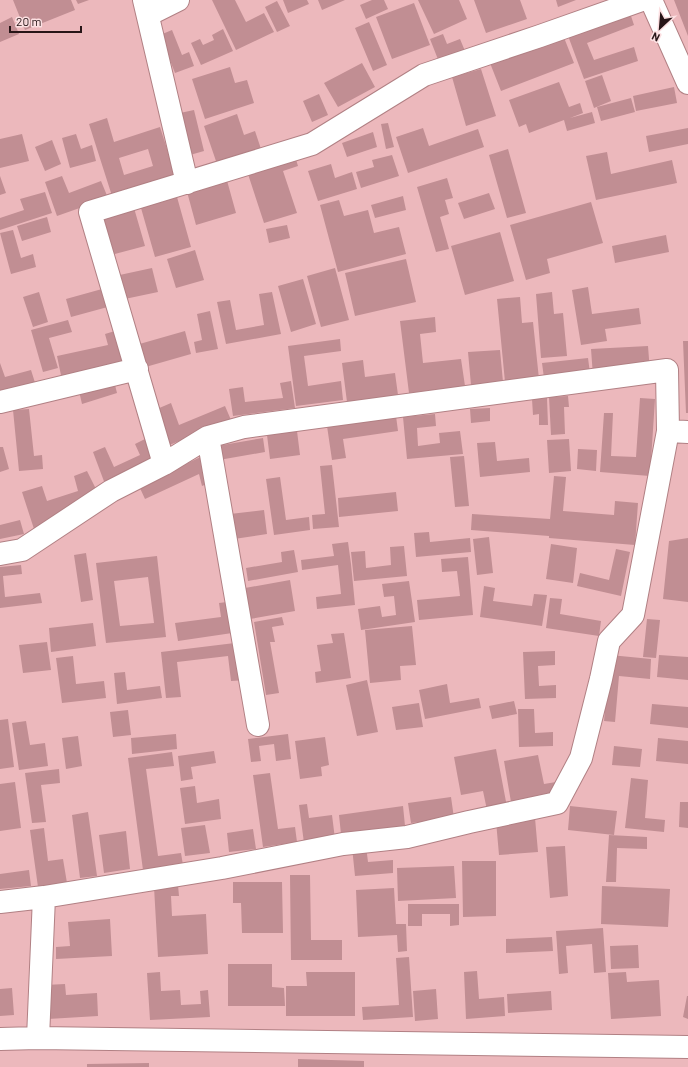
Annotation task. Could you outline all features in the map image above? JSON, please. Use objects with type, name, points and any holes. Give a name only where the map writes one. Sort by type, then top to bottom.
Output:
[{"type":"street","points":[[178,0],[146,7],[188,183]]},
{"type":"street","points":[[164,464],[90,212],[312,144],[424,75],[547,34],[642,0]]},
{"type":"street","points":[[651,0],[688,84]]},
{"type":"street","points":[[0,402],[137,369]]},
{"type":"street","points":[[0,554],[22,550],[111,492],[164,464],[208,437],[244,427],[667,370],[678,432],[633,615],[609,641],[581,758],[557,803],[407,837],[343,844],[222,868],[44,897],[0,902]]},
{"type":"street","points":[[208,437],[258,725]]},
{"type":"street","points":[[38,1038],[44,897]]},
{"type":"street","points":[[0,1039],[38,1038],[688,1047]]},
{"type":"building","points":[[13,0],[71,0],[75,10],[25,30]]},
{"type":"building","points":[[76,0],[89,0],[78,4]]},
{"type":"building","points":[[212,0],[235,0],[246,22],[264,13],[274,32],[236,50]]},
{"type":"building","points":[[283,0],[307,0],[309,4],[288,13]]},
{"type":"building","points":[[318,0],[345,0],[322,10]]},
{"type":"building","points":[[372,0],[384,0],[388,9],[366,19],[360,5]]},
{"type":"building","points":[[418,0],[459,0],[467,19],[434,34]]},
{"type":"building","points":[[474,0],[520,0],[527,19],[486,33]]},
{"type":"building","points":[[556,0],[576,0],[558,7]]},
{"type":"building","points":[[674,0],[688,0],[688,36]]},
{"type":"building","points":[[277,1],[290,26],[277,32],[265,7]]},
{"type":"building","points":[[414,3],[430,45],[392,59],[376,17]]},
{"type":"building","points":[[629,10],[634,25],[587,43],[594,60],[634,47],[638,61],[584,79],[567,33]]},
{"type":"building","points":[[12,17],[19,34],[0,42],[0,23]]},
{"type":"building","points":[[369,22],[387,65],[373,71],[355,28]]},
{"type":"building","points":[[223,29],[233,51],[201,65],[191,43],[200,39],[203,45],[214,40],[212,35]]},
{"type":"building","points":[[172,30],[182,55],[189,52],[194,66],[175,73],[160,35]]},
{"type":"building","points":[[443,34],[447,44],[460,39],[465,51],[439,62],[430,39]]},
{"type":"building","points":[[563,35],[574,63],[501,91],[490,63]]},
{"type":"building","points":[[362,63],[375,87],[338,107],[324,83]]},
{"type":"building","points":[[230,67],[235,83],[247,80],[254,103],[205,119],[192,79]]},
{"type":"building","points":[[481,69],[496,116],[466,126],[452,77]]},
{"type":"building","points":[[602,75],[611,101],[594,108],[585,81]]},
{"type":"building","points":[[559,82],[569,107],[580,103],[583,113],[570,118],[592,112],[595,123],[567,131],[564,120],[529,133],[526,124],[519,127],[509,100]]},
{"type":"building","points":[[674,87],[677,103],[636,111],[633,96]]},
{"type":"building","points":[[319,94],[328,115],[312,122],[303,101]]},
{"type":"building","points":[[631,98],[635,112],[601,121],[597,107]]},
{"type":"building","points":[[194,110],[204,151],[190,155],[180,113]]},
{"type":"building","points":[[237,114],[244,135],[255,131],[261,149],[217,164],[204,126]]},
{"type":"building","points":[[107,118],[114,142],[160,127],[176,177],[112,196],[89,124]],"holes":[[[148,149],[153,166],[124,175],[119,158]]]},
{"type":"building","points":[[388,123],[394,147],[386,149],[381,124]]},
{"type":"building","points":[[423,128],[429,146],[478,129],[484,147],[408,173],[396,137]]},
{"type":"building","points":[[688,128],[688,144],[649,152],[646,136]]},
{"type":"building","points":[[373,132],[377,147],[347,157],[342,143]]},
{"type":"building","points":[[22,134],[29,161],[0,168],[0,139]]},
{"type":"building","points":[[76,134],[81,149],[92,145],[96,161],[70,168],[62,138]]},
{"type":"building","points":[[52,140],[61,164],[45,171],[35,147]]},
{"type":"building","points":[[508,149],[526,213],[507,218],[489,155]]},
{"type":"building","points":[[607,152],[611,174],[672,160],[677,183],[596,200],[586,156]]},
{"type":"building","points":[[294,153],[298,166],[283,171],[297,213],[264,223],[246,168]]},
{"type":"building","points":[[392,155],[399,176],[361,188],[356,172],[374,167],[372,160]]},
{"type":"building","points":[[331,164],[335,178],[352,172],[357,189],[318,201],[308,171]]},
{"type":"building","points":[[0,176],[6,193],[0,195]]},
{"type":"building","points":[[62,176],[69,193],[101,181],[108,198],[57,216],[45,182]]},
{"type":"building","points":[[226,177],[236,213],[196,225],[186,188]]},
{"type":"building","points":[[447,178],[453,198],[445,200],[449,214],[440,217],[449,249],[436,252],[417,187]]},
{"type":"building","points":[[45,192],[52,213],[0,230],[0,218],[24,210],[20,199]]},
{"type":"building","points":[[489,193],[495,209],[464,219],[458,203]]},
{"type":"building","points":[[403,196],[406,210],[375,218],[371,205]]},
{"type":"building","points":[[177,197],[191,247],[155,257],[141,208]]},
{"type":"building","points":[[339,200],[344,216],[368,210],[374,233],[399,227],[406,254],[338,272],[320,205]]},
{"type":"building","points":[[591,202],[603,243],[547,259],[550,273],[526,280],[510,225]]},
{"type":"building","points":[[134,208],[145,246],[111,255],[101,217]]},
{"type":"building","points":[[47,217],[51,232],[22,241],[17,226]]},
{"type":"building","points":[[287,225],[290,238],[269,243],[266,229]]},
{"type":"building","points":[[13,230],[21,258],[33,254],[36,267],[11,274],[0,233]]},
{"type":"building","points":[[500,232],[514,281],[465,295],[451,246]]},
{"type":"building","points":[[666,235],[669,252],[615,263],[612,246]]},
{"type":"building","points":[[195,250],[204,280],[176,288],[167,259]]},
{"type":"building","points":[[406,259],[416,302],[355,316],[345,273]]},
{"type":"building","points":[[152,268],[158,292],[120,300],[115,276]]},
{"type":"building","points":[[335,268],[349,320],[321,327],[307,276]]},
{"type":"building","points":[[303,279],[316,324],[291,332],[278,286]]},
{"type":"building","points":[[588,287],[592,314],[639,308],[641,324],[605,329],[607,341],[581,345],[572,290]]},
{"type":"building","points":[[102,289],[115,305],[71,317],[66,299]]},
{"type":"building","points":[[39,292],[48,322],[33,327],[23,297]]},
{"type":"building","points":[[272,292],[281,334],[226,344],[217,302],[230,300],[236,330],[264,325],[259,294]]},
{"type":"building","points":[[552,292],[554,314],[563,313],[567,356],[541,358],[536,294]]},
{"type":"building","points":[[520,297],[522,323],[533,322],[539,379],[505,382],[497,299]]},
{"type":"building","points":[[210,311],[218,349],[196,353],[194,342],[202,340],[197,314]]},
{"type":"building","points":[[435,317],[436,332],[420,334],[423,363],[461,359],[465,386],[409,393],[400,321]]},
{"type":"building","points":[[68,320],[72,332],[49,338],[58,368],[43,372],[31,330]]},
{"type":"building","points":[[115,331],[123,367],[62,380],[57,356],[108,345],[105,334]]},
{"type":"building","points":[[185,331],[191,354],[142,368],[136,345]]},
{"type":"building","points":[[340,339],[341,351],[304,356],[308,386],[341,381],[343,400],[296,406],[288,346]]},
{"type":"building","points":[[683,341],[688,341],[688,413],[686,413]]},
{"type":"building","points":[[648,346],[650,372],[593,376],[591,349]]},
{"type":"building","points":[[500,350],[503,382],[471,385],[468,352]]},
{"type":"building","points":[[588,358],[590,373],[544,378],[542,363]]},
{"type":"building","points":[[363,360],[365,377],[395,373],[398,395],[347,402],[342,363]]},
{"type":"building","points":[[0,363],[5,377],[31,370],[37,389],[5,398],[0,390]]},
{"type":"building","points":[[114,381],[117,393],[82,404],[79,391]]},
{"type":"building","points":[[291,381],[295,408],[233,416],[229,389],[243,387],[245,402],[283,398],[280,383]]},
{"type":"building","points":[[568,396],[569,407],[564,407],[565,434],[551,435],[549,397]]},
{"type":"building","points":[[547,398],[548,425],[539,425],[539,414],[533,415],[532,399]]},
{"type":"building","points":[[640,398],[655,399],[650,476],[600,472],[604,413],[613,413],[611,456],[636,457]]},
{"type":"building","points":[[171,403],[179,425],[225,406],[231,420],[167,446],[157,409]]},
{"type":"building","points":[[490,408],[490,421],[471,423],[470,409]]},
{"type":"building","points":[[29,409],[34,456],[42,455],[43,469],[19,471],[13,410]]},
{"type":"building","points":[[435,414],[436,426],[417,428],[418,446],[440,443],[439,433],[460,431],[463,454],[407,459],[403,417]]},
{"type":"building","points":[[396,416],[398,431],[343,439],[346,458],[332,460],[327,426]]},
{"type":"building","points":[[297,431],[300,455],[270,459],[267,435]]},
{"type":"building","points":[[147,438],[157,460],[105,484],[93,452],[105,447],[114,467],[140,455],[135,444]]},
{"type":"building","points":[[263,438],[265,452],[219,460],[217,446]]},
{"type":"building","points":[[569,439],[571,471],[549,473],[547,440]]},
{"type":"building","points":[[495,442],[497,461],[529,458],[530,472],[480,477],[477,443]]},
{"type":"building","points":[[0,447],[3,447],[9,469],[0,472]]},
{"type":"building","points":[[578,449],[597,450],[596,471],[577,469]]},
{"type":"building","points":[[209,453],[214,481],[202,486],[199,474],[145,499],[139,486]]},
{"type":"building","points":[[464,456],[469,506],[455,507],[450,457]]},
{"type":"building","points":[[332,465],[339,527],[313,529],[312,515],[325,514],[320,466]]},
{"type":"building","points":[[87,471],[97,491],[34,529],[22,492],[42,486],[47,501],[78,491],[74,476]]},
{"type":"building","points":[[554,476],[566,477],[563,511],[614,515],[615,501],[638,503],[635,545],[471,530],[472,514],[550,519],[549,530]]},
{"type":"building","points":[[280,477],[286,520],[309,517],[310,530],[274,535],[266,479]]},
{"type":"building","points":[[396,492],[398,511],[339,517],[338,498]]},
{"type":"building","points":[[264,510],[267,534],[234,539],[230,514]]},
{"type":"building","points":[[20,520],[24,534],[0,539],[0,525]]},
{"type":"building","points":[[429,532],[430,542],[470,538],[471,552],[416,557],[414,533]]},
{"type":"building","points":[[489,537],[493,573],[477,575],[473,539]]},
{"type":"building","points":[[688,538],[688,602],[663,599],[669,541]]},
{"type":"building","points":[[348,542],[355,605],[317,609],[316,597],[341,594],[338,565],[302,570],[301,560],[334,556],[332,544]]},
{"type":"building","points":[[551,544],[577,548],[573,583],[546,579]]},
{"type":"building","points":[[404,546],[407,576],[354,581],[351,552],[365,551],[366,568],[391,565],[390,547]]},
{"type":"building","points":[[616,549],[630,552],[621,596],[577,586],[580,573],[609,580]]},
{"type":"building","points":[[294,550],[298,572],[248,581],[246,568],[282,562],[281,552]]},
{"type":"building","points":[[86,553],[93,600],[81,602],[74,555]]},
{"type":"building","points":[[157,556],[166,637],[106,643],[96,563]],"holes":[[[148,577],[154,623],[120,626],[114,581]]]},
{"type":"building","points":[[468,557],[473,615],[419,620],[417,600],[460,596],[457,571],[442,572],[441,559]]},
{"type":"building","points":[[21,565],[22,574],[3,576],[5,597],[40,593],[42,603],[0,608],[0,567]]},
{"type":"building","points":[[290,580],[295,611],[250,619],[245,588]]},
{"type":"building","points":[[409,581],[415,622],[361,630],[358,609],[380,606],[382,617],[396,615],[394,596],[384,597],[382,584]]},
{"type":"building","points":[[484,586],[495,588],[493,601],[532,606],[534,594],[547,595],[542,626],[480,617]]},
{"type":"building","points":[[550,598],[562,599],[560,614],[601,621],[599,636],[546,628]]},
{"type":"building","points":[[235,601],[239,632],[178,641],[175,623],[221,617],[219,603]]},
{"type":"building","points":[[282,617],[284,625],[272,627],[275,642],[270,642],[279,693],[266,695],[254,622]]},
{"type":"building","points":[[647,619],[660,620],[656,658],[643,657]]},
{"type":"building","points":[[93,623],[96,646],[51,652],[49,628]]},
{"type":"building","points":[[412,626],[416,665],[400,666],[401,680],[370,683],[365,630]]},
{"type":"building","points":[[344,633],[351,678],[316,683],[315,672],[321,671],[317,645],[333,643],[331,634]]},
{"type":"building","points":[[47,642],[51,670],[23,673],[19,645]]},
{"type":"building","points":[[243,642],[247,680],[231,681],[228,656],[177,662],[181,697],[166,698],[161,652]]},
{"type":"building","points":[[555,651],[555,665],[538,666],[539,686],[556,685],[556,698],[525,699],[523,652]]},
{"type":"building","points":[[610,655],[651,659],[650,679],[619,676],[615,722],[604,721]]},
{"type":"building","points":[[659,655],[688,657],[688,680],[657,677]]},
{"type":"building","points":[[73,656],[76,684],[104,681],[106,698],[62,703],[56,658]]},
{"type":"building","points":[[125,672],[127,690],[160,686],[162,698],[117,704],[114,673]]},
{"type":"building","points":[[367,680],[378,732],[357,736],[346,685]]},
{"type":"building","points":[[447,684],[450,703],[479,698],[481,708],[425,719],[419,690]]},
{"type":"building","points":[[514,701],[517,714],[492,719],[489,706]]},
{"type":"building","points":[[419,703],[423,727],[396,730],[392,707]]},
{"type":"building","points":[[652,704],[688,707],[688,728],[650,724]]},
{"type":"building","points":[[518,709],[534,709],[535,733],[553,732],[553,746],[519,747]]},
{"type":"building","points":[[128,710],[131,735],[113,737],[110,712]]},
{"type":"building","points":[[8,719],[14,767],[0,769],[0,720]]},
{"type":"building","points":[[26,721],[30,745],[45,743],[48,766],[19,770],[12,723]]},
{"type":"building","points":[[176,734],[177,749],[132,754],[131,738]]},
{"type":"building","points":[[288,734],[291,759],[276,761],[274,744],[259,746],[261,761],[251,762],[248,739]]},
{"type":"building","points":[[78,736],[82,766],[66,769],[62,738]]},
{"type":"building","points":[[325,737],[329,765],[321,767],[322,776],[300,779],[295,741]]},
{"type":"building","points":[[658,738],[688,741],[688,764],[656,761]]},
{"type":"building","points":[[614,746],[642,749],[640,767],[612,765]]},
{"type":"building","points":[[496,749],[507,807],[487,810],[483,791],[461,795],[454,757]]},
{"type":"building","points":[[214,751],[216,763],[191,767],[193,779],[181,781],[178,756]]},
{"type":"building","points":[[172,752],[174,766],[146,769],[158,856],[181,853],[183,865],[143,870],[128,758]]},
{"type":"building","points":[[538,755],[544,784],[556,782],[558,794],[511,802],[504,761]]},
{"type":"building","points":[[59,769],[60,783],[41,785],[46,822],[32,823],[25,773]]},
{"type":"building","points":[[270,773],[278,829],[295,827],[297,842],[263,847],[253,775]]},
{"type":"building","points":[[631,778],[648,780],[645,818],[665,820],[664,832],[625,828]]},
{"type":"building","points":[[15,782],[21,828],[0,831],[0,784]]},
{"type":"building","points":[[195,786],[197,803],[219,799],[221,819],[185,824],[180,788]]},
{"type":"building","points":[[451,797],[454,818],[411,823],[408,803]]},
{"type":"building","points":[[680,802],[688,802],[688,828],[679,827]]},
{"type":"building","points":[[307,804],[309,818],[332,815],[335,839],[304,843],[299,805]]},
{"type":"building","points":[[403,806],[405,826],[341,834],[339,815]]},
{"type":"building","points":[[570,806],[617,811],[614,835],[568,830]]},
{"type":"building","points":[[88,812],[97,876],[80,878],[72,815]]},
{"type":"building","points":[[535,818],[538,852],[499,855],[496,821]]},
{"type":"building","points":[[205,825],[210,853],[185,856],[181,828]]},
{"type":"building","points":[[44,828],[48,861],[63,859],[67,883],[38,887],[30,830]]},
{"type":"building","points":[[253,829],[256,849],[229,852],[227,833]]},
{"type":"building","points":[[126,831],[130,869],[104,873],[99,835]]},
{"type":"building","points":[[609,835],[647,837],[647,849],[617,848],[616,882],[606,882]]},
{"type":"building","points":[[366,846],[368,862],[393,860],[393,873],[355,876],[352,847]]},
{"type":"building","points":[[565,846],[568,896],[550,898],[546,847]]},
{"type":"building","points":[[462,861],[496,861],[496,916],[463,917]]},
{"type":"building","points":[[454,866],[456,898],[398,901],[397,868]]},
{"type":"building","points":[[29,870],[31,886],[0,889],[0,874]]},
{"type":"building","points":[[290,875],[310,875],[311,940],[342,940],[342,960],[291,960]]},
{"type":"building","points":[[233,882],[282,882],[283,933],[242,933],[241,903],[233,903]]},
{"type":"building","points":[[178,885],[179,896],[171,896],[172,916],[206,914],[208,954],[158,957],[154,887]]},
{"type":"building","points":[[602,886],[670,889],[668,927],[601,924]]},
{"type":"building","points":[[394,888],[396,924],[406,924],[407,951],[398,952],[397,935],[358,937],[356,890]]},
{"type":"building","points":[[408,904],[459,904],[459,925],[450,926],[450,914],[422,914],[422,926],[408,926]]},
{"type":"building","points":[[110,919],[112,956],[56,959],[56,947],[70,946],[68,922]]},
{"type":"building","points":[[603,928],[606,972],[594,973],[592,944],[566,946],[568,973],[559,974],[556,931]]},
{"type":"building","points":[[552,937],[553,951],[506,953],[506,939]]},
{"type":"building","points":[[638,945],[639,968],[611,969],[610,946]]},
{"type":"building","points":[[409,957],[413,1017],[363,1020],[362,1007],[399,1005],[396,958]]},
{"type":"building","points":[[228,964],[272,964],[272,987],[284,988],[285,1006],[228,1006]]},
{"type":"building","points":[[477,971],[479,999],[504,997],[505,1016],[466,1019],[464,972]]},
{"type":"building","points":[[160,972],[161,991],[180,990],[181,1005],[201,1004],[200,991],[208,990],[210,1017],[150,1020],[147,973]]},
{"type":"building","points":[[306,972],[355,972],[355,1016],[286,1016],[286,986],[307,986]]},
{"type":"building","points":[[626,972],[627,982],[659,980],[661,1016],[611,1019],[608,973]]},
{"type":"building","points":[[65,984],[66,995],[97,993],[98,1016],[48,1019],[45,985]]},
{"type":"building","points":[[12,988],[14,1015],[0,1016],[0,989]]},
{"type":"building","points":[[436,989],[438,1019],[415,1021],[413,991]]},
{"type":"building","points":[[551,991],[552,1010],[508,1013],[507,994]]},
{"type":"building","points":[[688,996],[688,1019],[683,1017]]},
{"type":"building","points":[[298,1059],[364,1061],[364,1067],[298,1067]]},
{"type":"building","points":[[149,1063],[149,1067],[87,1067],[87,1064]]}]
